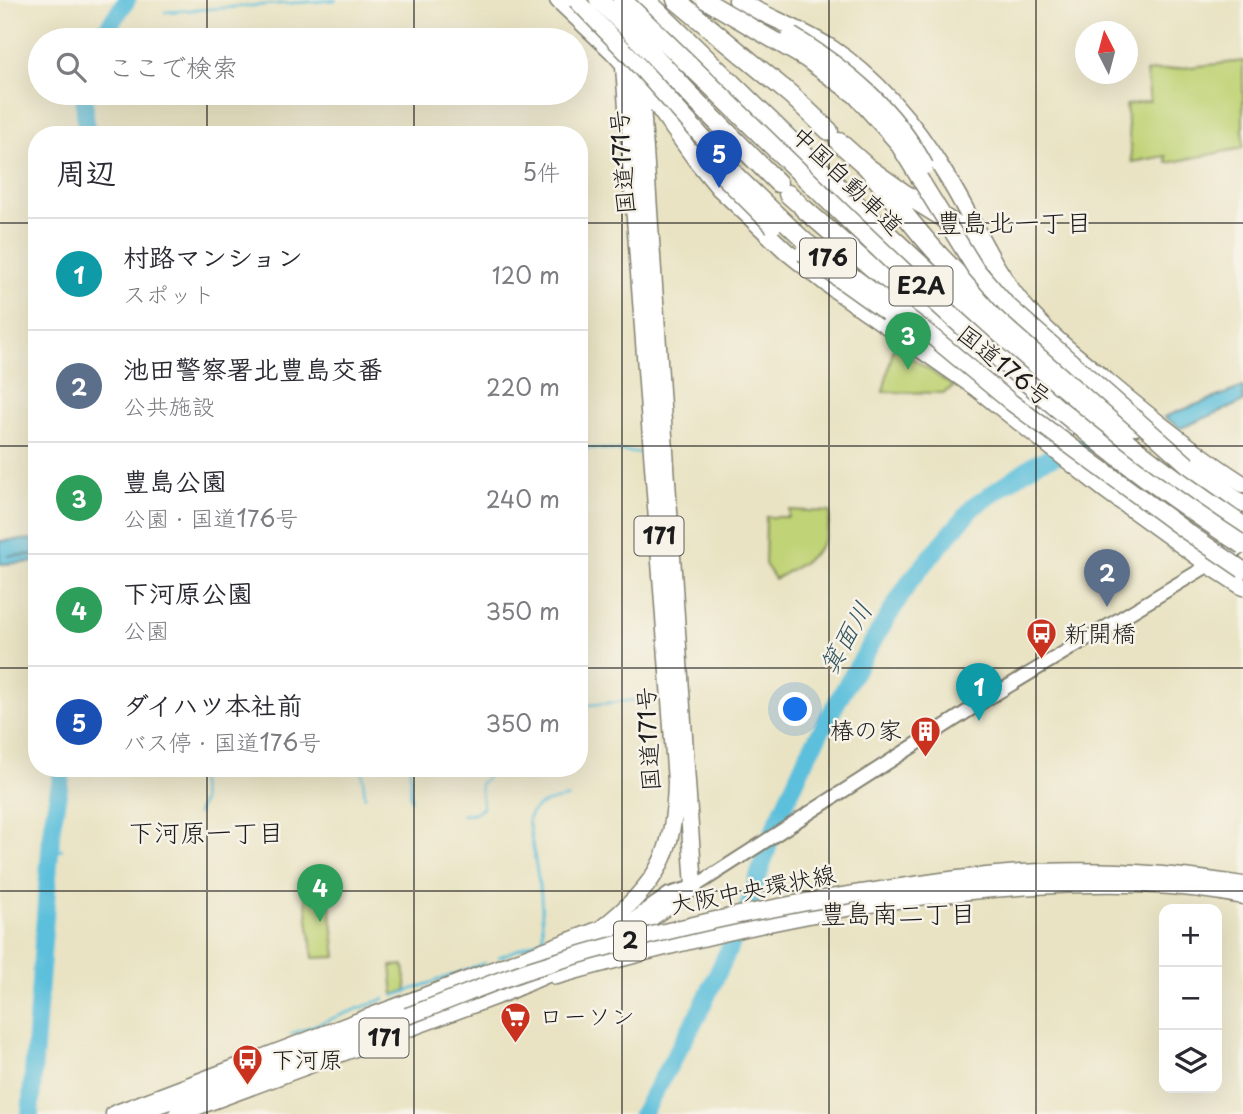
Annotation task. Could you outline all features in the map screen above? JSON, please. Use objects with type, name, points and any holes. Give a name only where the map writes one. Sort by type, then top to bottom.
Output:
[{"type":"highway","points":[[599,0],[696,102],[797,202],[1114,478]]},
{"type":"highway","name":"中国自動車道","points":[[621,0],[971,333],[1101,441],[1167,492],[1243,545]]},
{"type":"highway","name":"中国自動車道","points":[[646,0],[868,216],[983,322],[1112,431],[1177,481],[1243,526]]},
{"type":"highway","points":[[676,0],[791,95],[867,167],[965,231],[991,260]]},
{"type":"highway","points":[[867,167],[941,257],[1018,333],[1051,362],[1188,465]]},
{"type":"highway","points":[[797,202],[824,236],[842,280],[856,304]]},
{"type":"main road","points":[[558,0],[588,28]]},
{"type":"main road","name":"国道176号","points":[[576,0],[724,162],[805,241],[896,307],[1012,403],[1243,570]]},
{"type":"main road","name":"国道171号","points":[[114,1114],[499,970],[601,929],[631,905],[661,866],[672,831],[676,782],[621,0]]},
{"type":"main road","name":"国道171号","points":[[635,0],[694,887]]},
{"type":"main road","name":"国道176号","points":[[705,0],[806,59],[855,95],[878,119],[965,231],[975,268],[1006,304],[1188,465],[1243,504]]},
{"type":"main road","points":[[726,0],[791,35],[839,66],[886,108],[908,136],[965,231]]},
{"type":"main road","points":[[737,0],[850,61],[898,106],[936,159],[965,231]]},
{"type":"main road","points":[[588,28],[640,82],[696,160],[750,219],[806,268],[976,388],[1183,548],[1243,587]]},
{"type":"main road","points":[[662,110],[749,204],[808,257],[868,301],[962,362]]},
{"type":"main road","points":[[991,260],[1025,307],[1064,345],[1132,402],[1243,484]]},
{"type":"main road","points":[[1209,565],[1243,545]]},
{"type":"main road","name":"大阪中央環状線","points":[[519,987],[649,950],[958,879],[1038,872],[1125,872],[1193,877],[1243,885]]},
{"type":"main road","name":"大阪中央環状線","points":[[132,1114],[250,1074],[532,970],[669,930],[799,902],[1085,883],[1151,884],[1243,897]]},
{"type":"main road","name":"171","points":[[177,1114],[519,987],[614,944],[694,887]]},
{"type":"street","points":[[499,970],[604,940],[669,894],[694,887],[982,702],[1209,565]]},
{"type":"green space","points":[[1243,61],[1243,148],[1167,163],[1166,156],[1132,162],[1126,105],[1150,101],[1146,72]]},
{"type":"green space","points":[[894,346],[954,387],[943,393],[883,392]]},
{"type":"green space","points":[[789,510],[830,512],[829,526],[820,546],[813,554],[775,579],[765,564],[766,517],[789,517]]},
{"type":"green space","points":[[328,885],[336,957],[313,958],[304,887]]},
{"type":"green space","points":[[404,965],[407,990],[394,995],[391,966]]},
{"type":"water","points":[[1243,387],[1243,402],[1181,428],[1164,417]]},
{"type":"water","points":[[28,539],[28,555],[7,556],[28,555],[28,562],[0,564],[0,541]]},
{"type":"waterway","points":[[107,28],[127,0]]},
{"type":"waterway","points":[[165,12],[336,0]]},
{"type":"waterway","points":[[118,15],[125,14]]},
{"type":"waterway","points":[[85,105],[86,126]]},
{"type":"waterway","name":"箕面川","points":[[642,1114],[699,1013],[746,913],[774,829],[807,756],[851,677],[910,581],[973,507],[1036,463],[1109,436]]},
{"type":"waterway","points":[[588,448],[640,453]]},
{"type":"waterway","points":[[588,705],[655,698]]},
{"type":"waterway","points":[[30,1114],[52,825],[61,777]]},
{"type":"waterway","points":[[197,814],[202,801],[199,777]]},
{"type":"waterway","points":[[363,777],[365,797]]},
{"type":"waterway","points":[[410,777],[411,800]]},
{"type":"waterway","points":[[463,815],[483,808],[480,784],[487,777]]},
{"type":"waterway","points":[[499,957],[543,939],[541,895],[528,819],[540,805],[568,797]]},
{"type":"waterway","points":[[51,852],[62,849]]},
{"type":"waterway","points":[[394,996],[485,963]]},
{"type":"waterway","points":[[291,1034],[384,999]]},
{"type":"place","name":"ダイハツ本社前","points":[[719,188]]},
{"type":"place","name":"豊島公園","points":[[908,370]]},
{"type":"place","name":"池田警察署北豊島交番","points":[[1107,607]]},
{"type":"place","name":"新開橋","points":[[1041,661]]},
{"type":"place","name":"村路マンション","points":[[979,721]]},
{"type":"place","name":"椿の家","points":[[925,758]]},
{"type":"place","name":"下河原公園","points":[[320,922]]},
{"type":"place","name":"ローソン","points":[[516,1044]]},
{"type":"place","name":"下河原","points":[[248,1087]]},
{"type":"district","name":"豊島北一丁目","points":[[1014,223]]},
{"type":"district","name":"下河原一丁目","points":[[206,833]]},
{"type":"district","name":"豊島南二丁目","points":[[898,914]]}]
